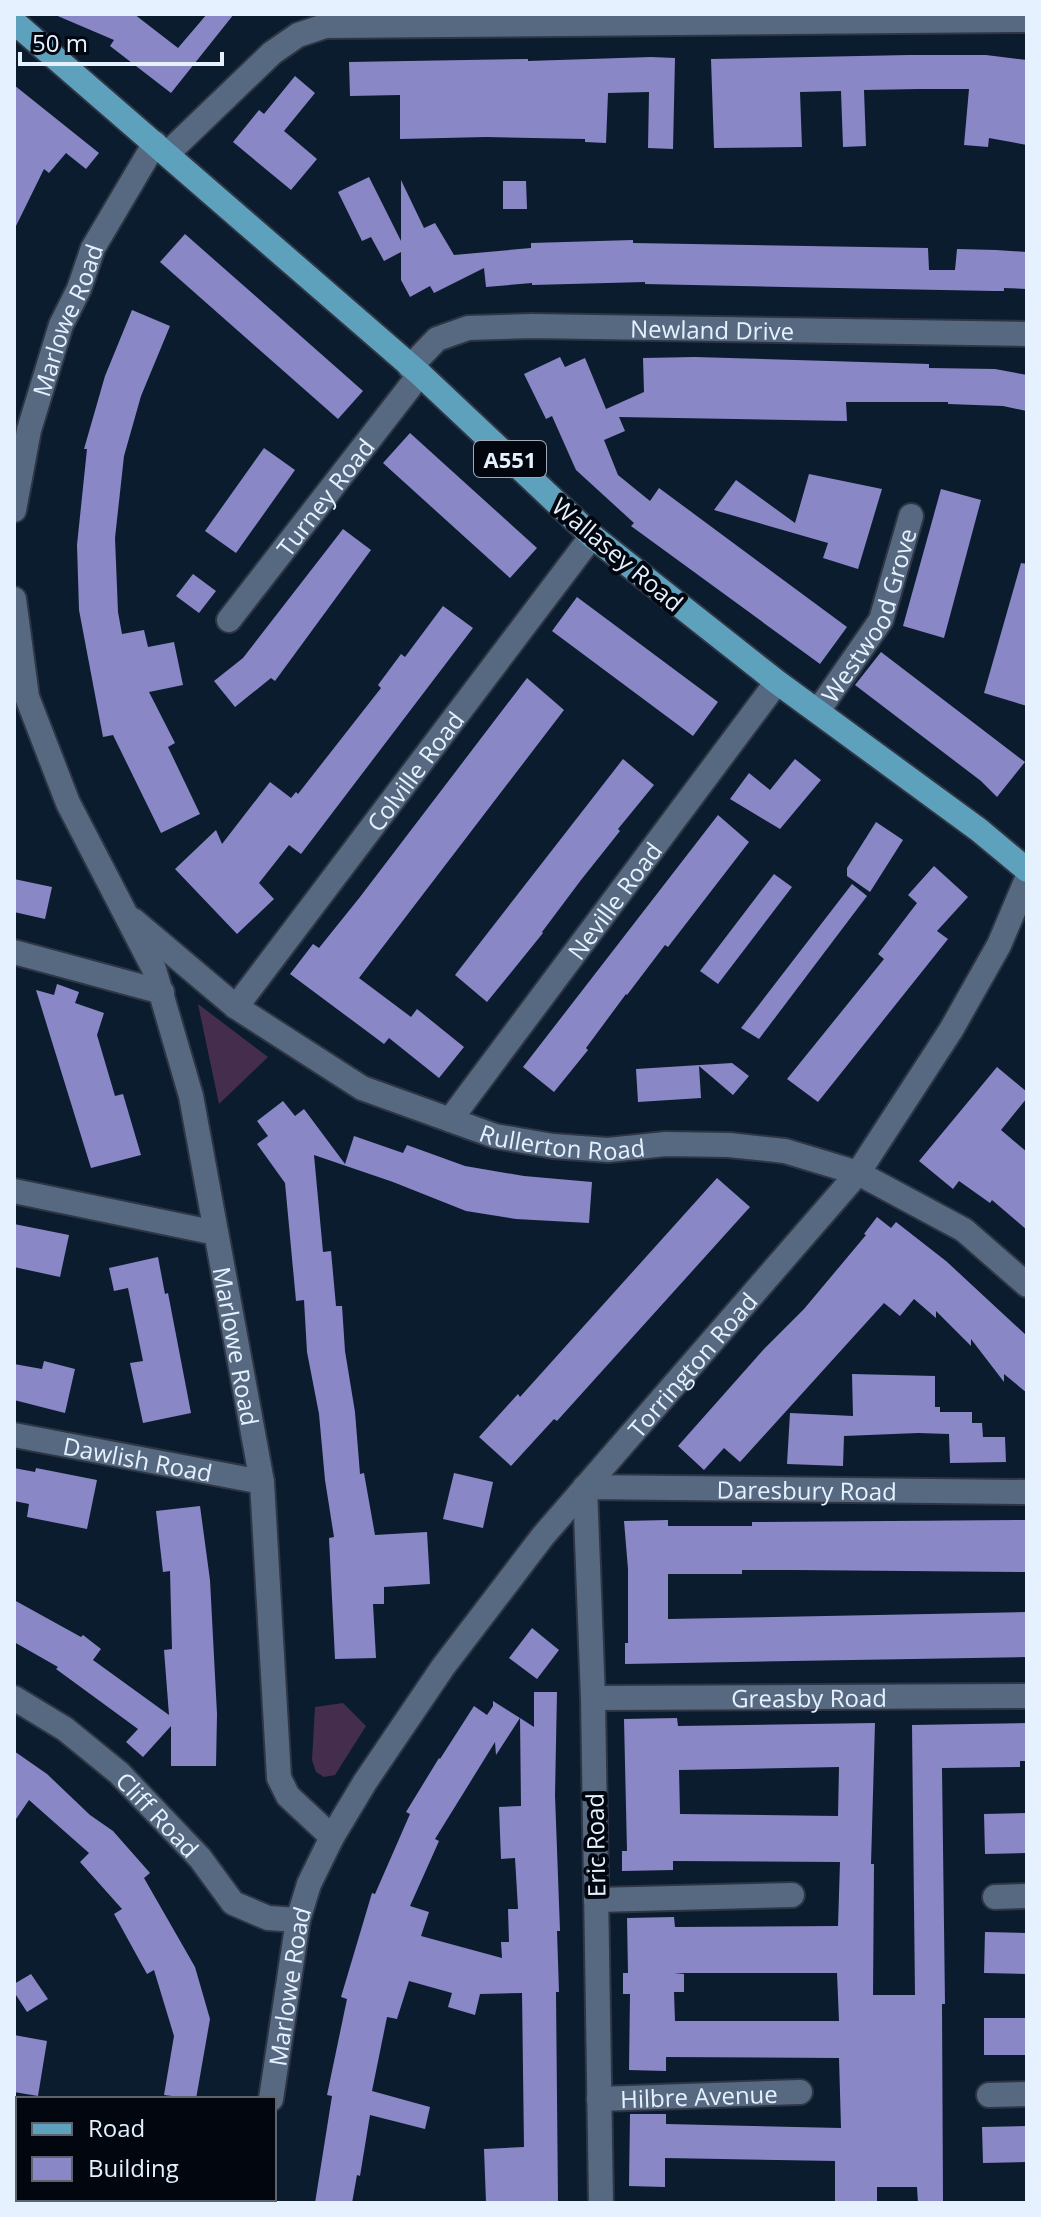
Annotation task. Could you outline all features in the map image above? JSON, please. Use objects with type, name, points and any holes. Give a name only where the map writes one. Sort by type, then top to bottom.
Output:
[{"type":"main road","name":"Wallasey Road","points":[[14,22],[415,371],[592,536],[777,682],[979,830],[1027,870]]},
{"type":"street","name":"Marlowe Road","points":[[14,510],[29,430],[61,325],[79,289],[93,248],[162,148],[272,53],[298,35],[325,26],[1027,20]]},
{"type":"street","name":"Newland Drive","points":[[415,371],[437,339],[468,328],[532,326],[1027,334]]},
{"type":"street","name":"Turney Road","points":[[229,620],[415,371]]},
{"type":"street","name":"Westwood Grove","points":[[818,711],[881,620],[911,516]]},
{"type":"street","name":"Colville Road","points":[[236,1007],[592,536]]},
{"type":"street","name":"Marlowe Road","points":[[14,599],[20,696],[68,803],[126,913],[162,992],[191,1096],[262,1482],[279,1778],[288,1796],[332,1837],[309,1884],[298,1920],[271,2097]]},
{"type":"street","name":"Neville Road","points":[[450,1120],[777,682]]},
{"type":"street","name":"Torrington Road","points":[[332,1837],[443,1667],[523,1561],[858,1173],[951,1030],[999,945],[1027,879]]},
{"type":"street","name":"Rullerton Road","points":[[126,913],[236,1007],[362,1088],[495,1136],[553,1146],[608,1150],[666,1144],[729,1145],[785,1151],[858,1173],[964,1230],[1027,1285]]},
{"type":"street","points":[[14,952],[162,992]]},
{"type":"street","points":[[14,1191],[216,1233]]},
{"type":"street","name":"Dawlish Road","points":[[14,1435],[262,1482]]},
{"type":"street","name":"Daresbury Road","points":[[585,1487],[1027,1492]]},
{"type":"street","name":"Eric Road","points":[[585,1487],[593,1698],[601,2203]]},
{"type":"street","name":"Greasby Road","points":[[593,1698],[1027,1696]]},
{"type":"street","name":"Cliff Road","points":[[14,1698],[65,1729],[119,1773],[200,1858],[233,1903],[268,1918],[298,1920]]},
{"type":"street","points":[[596,1900],[792,1895]]},
{"type":"street","points":[[995,1897],[1027,1896]]},
{"type":"street","name":"Hilbre Avenue","points":[[599,2099],[800,2092]]},
{"type":"street","points":[[989,2095],[1027,2094]]},
{"type":"shaded area","points":[[198,1004],[268,1057],[219,1104]]},
{"type":"shaded area","points":[[343,1703],[366,1726],[335,1775],[324,1777],[316,1772],[312,1760],[315,1707]]},
{"type":"building","points":[[53,14],[134,14],[178,48],[207,14],[234,14],[171,93],[110,46],[114,40]]},
{"type":"building","points":[[986,55],[1027,60],[1027,145],[989,138],[988,147],[964,145],[969,89],[919,89],[864,90],[866,146],[843,147],[841,91],[800,92],[802,147],[714,148],[711,59]]},
{"type":"building","points":[[675,58],[673,149],[648,148],[649,92],[608,93],[606,143],[585,142],[585,139],[486,137],[400,139],[400,95],[350,96],[349,62]]},
{"type":"building","points":[[295,76],[315,93],[284,131],[317,159],[291,190],[233,142],[259,110],[264,114]]},
{"type":"building","points":[[14,85],[99,153],[86,169],[66,153],[49,173],[44,169],[14,230]]},
{"type":"building","points":[[369,177],[401,241],[401,180],[424,228],[435,223],[454,255],[531,248],[531,243],[633,240],[633,243],[928,248],[929,270],[955,270],[957,249],[996,250],[1027,252],[1027,289],[1004,288],[1004,291],[995,291],[645,282],[532,283],[486,287],[484,268],[434,293],[430,286],[410,297],[401,280],[401,252],[384,261],[371,237],[362,241],[338,192]]},
{"type":"building","points":[[503,181],[526,181],[527,209],[503,209]]},
{"type":"building","points":[[185,234],[363,391],[338,419],[160,262]]},
{"type":"building","points":[[132,310],[170,326],[141,396],[124,456],[115,538],[118,612],[122,634],[144,630],[148,647],[174,642],[183,685],[149,692],[175,743],[168,747],[200,814],[161,833],[113,735],[103,737],[79,610],[77,545],[87,449],[84,449],[105,376]]},
{"type":"building","points":[[560,357],[565,367],[585,358],[606,409],[644,392],[643,358],[695,357],[995,369],[1027,375],[1027,411],[948,402],[846,402],[847,421],[619,417],[625,431],[604,440],[618,475],[650,501],[659,488],[847,627],[820,664],[631,526],[634,523],[576,470],[552,416],[546,419],[524,374]]},
{"type":"building","points":[[410,433],[537,548],[510,578],[383,463]]},
{"type":"building","points":[[264,448],[295,470],[236,553],[205,531]]},
{"type":"building","points":[[809,474],[882,489],[858,569],[823,558],[828,543],[714,510],[736,480],[795,523]]},
{"type":"building","points":[[941,489],[981,500],[944,638],[903,626]]},
{"type":"building","points":[[343,529],[371,550],[275,681],[271,678],[235,707],[214,681],[243,658]]},
{"type":"building","points":[[1021,563],[1027,564],[1027,706],[984,693]]},
{"type":"building","points":[[193,574],[216,591],[199,613],[176,596]]},
{"type":"building","points":[[577,597],[718,702],[693,736],[552,631]]},
{"type":"building","points":[[443,606],[473,628],[301,854],[289,845],[259,883],[274,899],[237,934],[175,869],[216,830],[222,844],[270,782],[291,798],[296,792],[298,794],[381,688],[378,685],[401,654],[405,657]]},
{"type":"building","points":[[881,652],[1025,762],[997,797],[981,781],[855,685]]},
{"type":"building","points":[[527,678],[564,710],[359,978],[411,1017],[417,1009],[464,1047],[439,1078],[389,1038],[384,1044],[290,974],[313,944],[319,948],[360,897]]},
{"type":"building","points":[[623,759],[654,785],[487,1002],[455,975]]},
{"type":"building","points":[[795,759],[821,780],[780,829],[730,799],[749,773],[770,790]]},
{"type":"building","points":[[718,815],[749,842],[668,947],[665,945],[626,994],[586,1048],[588,1050],[554,1092],[523,1067]]},
{"type":"building","points":[[876,822],[903,840],[870,892],[847,876],[847,868]]},
{"type":"building","points":[[934,866],[968,897],[937,931],[948,939],[818,1102],[787,1079],[884,959],[878,954],[917,903],[908,895]]},
{"type":"building","points":[[774,874],[792,887],[718,984],[700,971]]},
{"type":"building","points":[[14,879],[52,887],[45,919],[14,912]]},
{"type":"building","points":[[852,884],[867,896],[759,1039],[741,1028]]},
{"type":"building","points":[[57,984],[79,992],[75,1003],[104,1013],[97,1035],[115,1096],[123,1094],[141,1155],[91,1168],[36,990],[54,995]]},
{"type":"building","points":[[732,1063],[749,1076],[733,1095],[699,1066],[701,1098],[638,1102],[636,1069]]},
{"type":"building","points":[[997,1067],[1027,1092],[1027,1098],[1001,1130],[1027,1152],[1027,1230],[992,1200],[990,1203],[959,1181],[953,1189],[919,1161]]},
{"type":"building","points":[[283,1101],[295,1116],[304,1109],[345,1164],[354,1136],[403,1153],[407,1145],[465,1166],[524,1176],[592,1182],[589,1223],[516,1219],[466,1211],[314,1155],[323,1252],[331,1251],[336,1306],[342,1306],[360,1474],[364,1473],[375,1535],[427,1532],[430,1584],[384,1587],[384,1604],[373,1604],[376,1658],[335,1659],[329,1538],[334,1537],[319,1414],[307,1352],[304,1300],[296,1301],[285,1183],[257,1144],[268,1136],[257,1121]]},
{"type":"building","points":[[717,1178],[750,1207],[557,1421],[554,1419],[511,1466],[479,1437],[518,1394],[520,1397]]},
{"type":"building","points":[[877,1217],[891,1228],[896,1222],[946,1261],[1027,1336],[1027,1393],[1004,1374],[1004,1382],[971,1339],[971,1346],[936,1311],[936,1318],[914,1299],[900,1316],[884,1303],[740,1462],[724,1448],[704,1470],[678,1446],[804,1309],[866,1235]]},
{"type":"building","points":[[14,1224],[69,1235],[60,1277],[14,1267]]},
{"type":"building","points":[[158,1257],[191,1413],[143,1423],[130,1363],[143,1361],[128,1288],[114,1291],[109,1268]]},
{"type":"building","points":[[44,1361],[75,1369],[65,1413],[14,1400],[14,1364],[42,1369]]},
{"type":"building","points":[[852,1374],[935,1376],[935,1407],[940,1407],[940,1412],[972,1412],[972,1423],[982,1423],[983,1437],[1005,1437],[1006,1462],[950,1463],[949,1434],[918,1433],[844,1436],[843,1466],[787,1464],[790,1413],[853,1416]]},
{"type":"building","points":[[14,1468],[35,1472],[36,1468],[97,1480],[87,1529],[27,1517],[29,1504],[14,1501]]},
{"type":"building","points":[[454,1473],[493,1482],[483,1528],[443,1519]]},
{"type":"building","points":[[200,1506],[210,1580],[217,1714],[216,1766],[171,1766],[171,1726],[143,1757],[126,1742],[138,1729],[56,1669],[58,1667],[14,1642],[14,1600],[81,1637],[83,1635],[101,1649],[93,1660],[169,1715],[164,1650],[172,1649],[170,1571],[163,1572],[156,1511]]},
{"type":"building","points":[[668,1520],[668,1526],[752,1526],[752,1522],[1025,1520],[1026,1572],[742,1570],[742,1574],[668,1574],[668,1619],[1027,1612],[1027,1657],[625,1664],[628,1569],[624,1521]]},
{"type":"building","points":[[532,1628],[559,1650],[537,1679],[509,1658]]},
{"type":"building","points":[[534,1692],[557,1692],[555,1795],[560,1931],[557,1931],[559,1992],[556,1992],[558,2201],[486,2202],[484,2149],[524,2147],[522,1993],[480,1994],[475,2015],[448,2007],[452,1993],[409,1981],[397,2019],[387,2017],[372,2091],[430,2107],[425,2129],[370,2115],[360,2176],[357,2175],[352,2203],[315,2203],[332,2096],[327,2095],[347,1999],[341,1997],[372,1893],[375,1894],[410,1814],[406,1812],[474,1706],[487,1715],[493,1701],[520,1718],[534,1727]],"holes":[[[520,1718],[521,1806],[499,1807],[501,1859],[515,1858],[518,1909],[508,1909],[509,1942],[501,1942],[502,1958],[421,1936],[429,1912],[410,1906],[439,1841],[435,1839],[495,1742],[496,1755]]]},
{"type":"building","points":[[677,1718],[678,1726],[875,1723],[871,1864],[874,1864],[873,1995],[915,1995],[912,1725],[1027,1723],[1027,1761],[1020,1761],[1020,1767],[942,1768],[945,2004],[942,2004],[943,2203],[918,2203],[917,2187],[877,2187],[877,2203],[835,2203],[835,2161],[665,2158],[665,2187],[629,2186],[630,2114],[666,2114],[666,2124],[841,2128],[839,2058],[666,2057],[666,2071],[629,2070],[630,1994],[623,1994],[623,1973],[628,1973],[627,1918],[674,1917],[675,1927],[838,1926],[840,1862],[673,1861],[673,1870],[622,1871],[622,1851],[627,1851],[624,1719]],"holes":[[[839,1767],[838,1816],[680,1814],[679,1770]],[[674,1973],[837,1973],[839,2021],[675,2021],[674,1992],[684,1992],[684,1974]]]},
{"type":"building","points":[[14,1751],[47,1774],[90,1815],[113,1831],[150,1873],[144,1878],[195,1967],[210,2019],[196,2097],[164,2095],[174,2036],[154,1970],[147,1974],[114,1914],[122,1909],[80,1862],[89,1853],[29,1800],[14,1822]]},
{"type":"building","points":[[1027,1813],[1027,1853],[985,1854],[984,1814]]},
{"type":"building","points":[[985,1932],[1027,1933],[1027,1974],[984,1973]]},
{"type":"building","points":[[31,1974],[48,1999],[27,2012],[14,1992],[14,1984]]},
{"type":"building","points":[[984,2018],[1027,2018],[1027,2055],[984,2055]]},
{"type":"building","points":[[14,2035],[47,2041],[38,2096],[14,2092]]},
{"type":"building","points":[[1027,2126],[1027,2162],[983,2163],[982,2127]]}]
